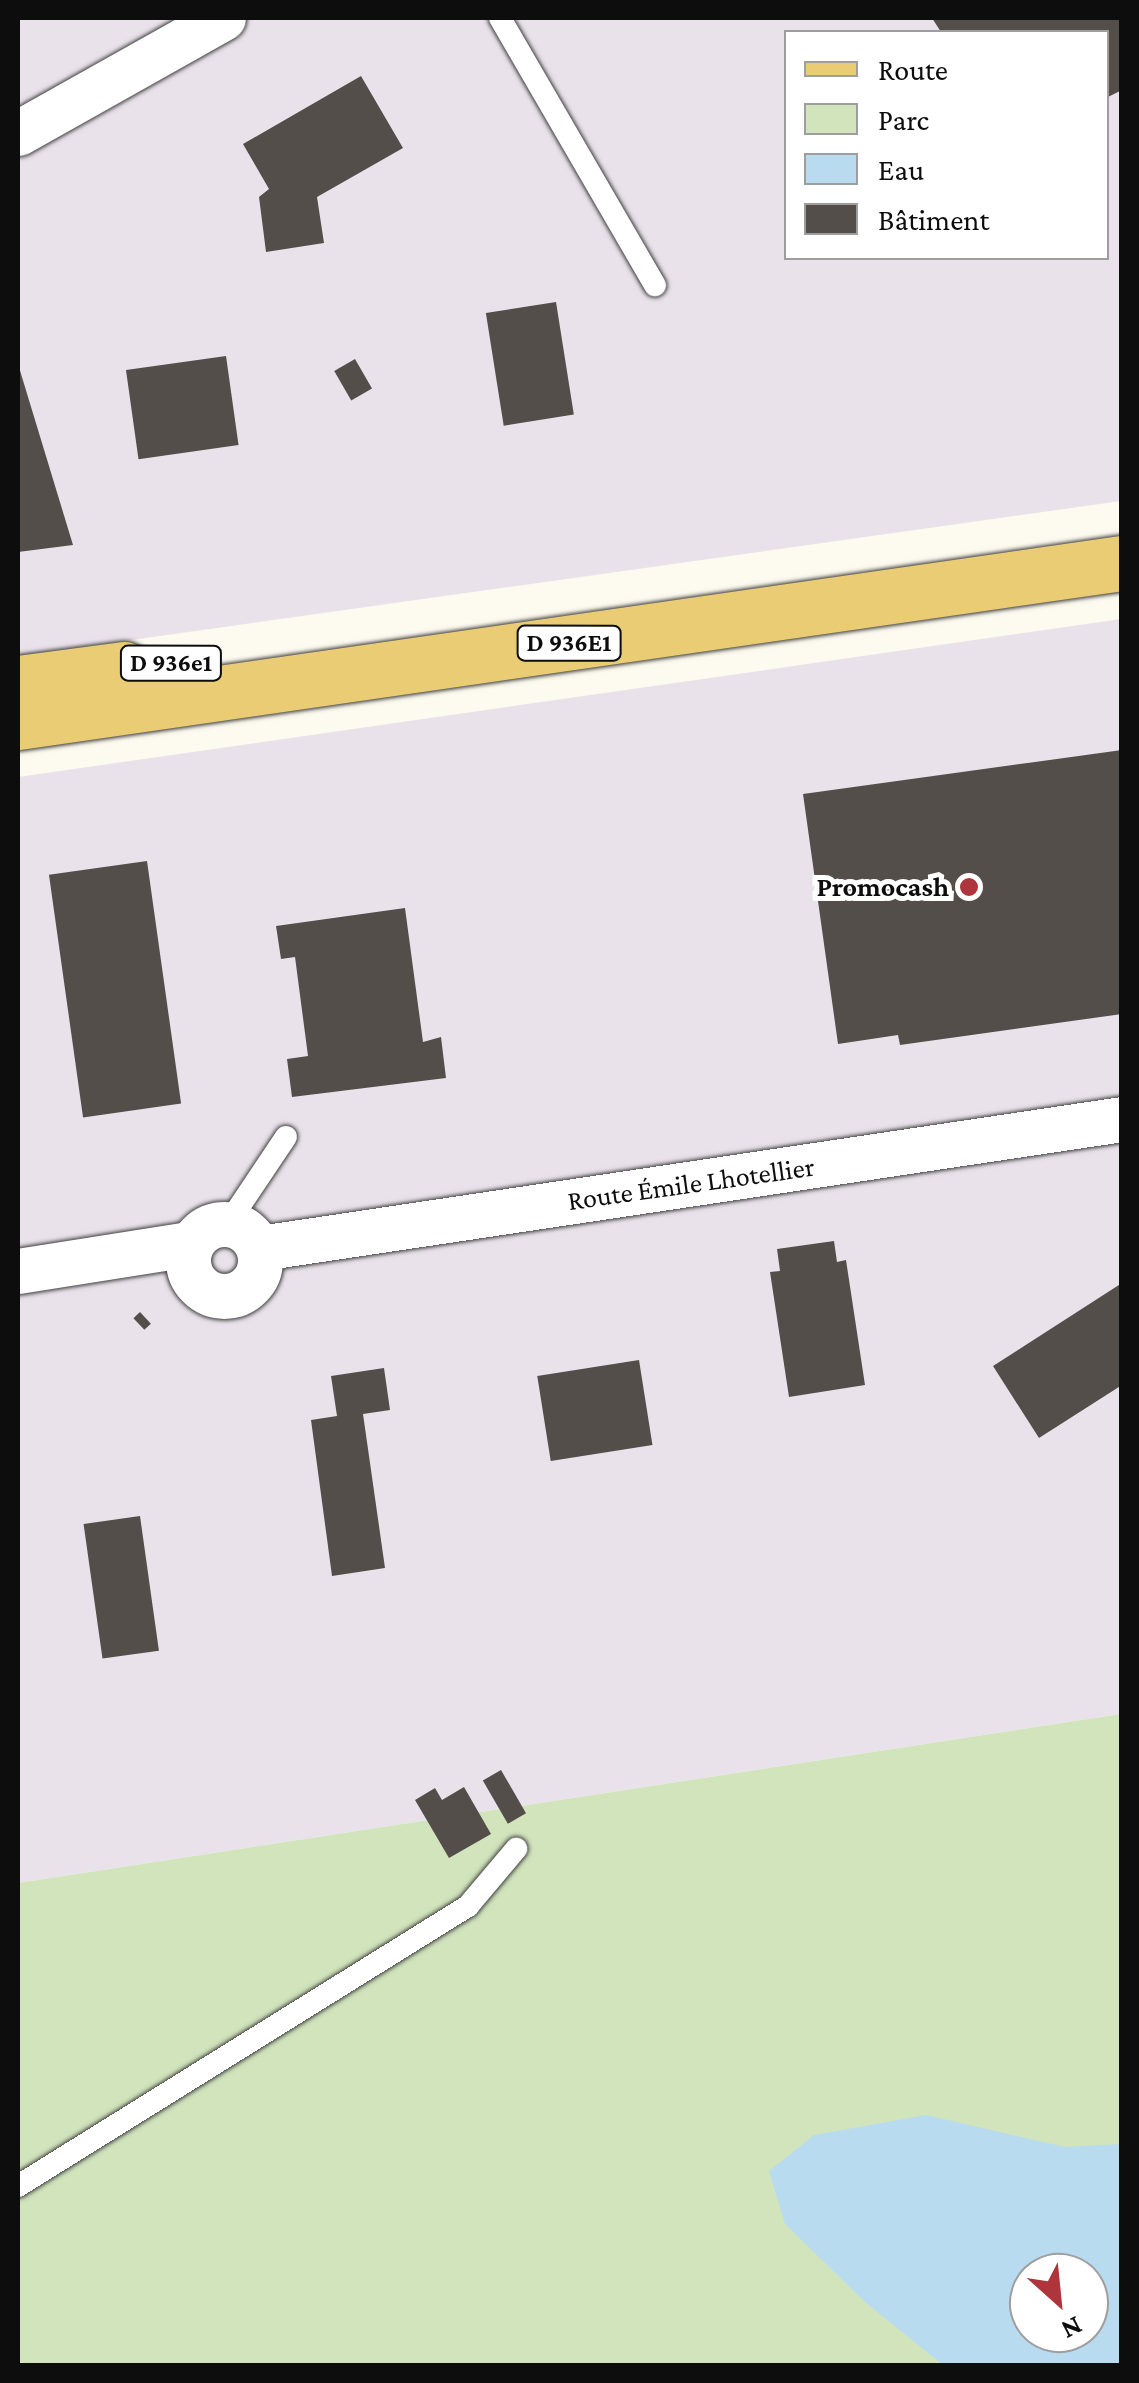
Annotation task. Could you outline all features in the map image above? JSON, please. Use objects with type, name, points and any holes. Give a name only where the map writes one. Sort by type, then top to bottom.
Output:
[{"type":"main road","name":"D 936E1","points":[[324,643],[1122,528]]},
{"type":"main road","name":"D 936E1","points":[[18,722],[1122,563]]},
{"type":"main road","name":"D 936e1","points":[[18,683],[324,643]]},
{"type":"street","points":[[18,133],[224,18]]},
{"type":"street","name":"Route Émile Lhotellier","points":[[18,1271],[225,1239],[1122,1119]]},
{"type":"lane","points":[[500,18],[655,285]]},
{"type":"lane","points":[[225,1239],[286,1137]]},
{"type":"lane","points":[[18,2186],[468,1906],[516,1850]]},
{"type":"shaded area","points":[[18,18],[1121,18],[1121,501],[18,656]]},
{"type":"shaded area","points":[[1121,619],[1121,1714],[18,1883],[18,777]]},
{"type":"green space","points":[[1121,1714],[1121,2365],[18,2366],[18,1883]]},
{"type":"water","points":[[926,2115],[1065,2147],[1121,2144],[1121,2365],[943,2365],[865,2302],[785,2224],[769,2171],[814,2135]]},
{"type":"building","points":[[932,18],[1122,18],[1122,90],[1109,96],[1109,30],[940,30]]},
{"type":"building","points":[[361,76],[403,148],[317,197],[324,243],[266,252],[259,197],[269,189],[243,144]]},
{"type":"building","points":[[556,302],[574,415],[504,426],[486,313]]},
{"type":"building","points":[[226,356],[239,445],[139,459],[126,370]]},
{"type":"building","points":[[355,359],[372,388],[351,400],[334,371]]},
{"type":"building","points":[[18,364],[73,545],[18,552]]},
{"type":"building","name":"Promocash","points":[[1122,750],[1122,1014],[900,1045],[898,1035],[838,1044],[803,794]]},
{"type":"building","points":[[147,861],[181,1104],[83,1117],[49,875]]},
{"type":"building","points":[[405,908],[423,1042],[441,1037],[446,1078],[292,1097],[287,1059],[308,1056],[295,957],[281,959],[276,926]]},
{"type":"building","points":[[834,1241],[837,1262],[846,1260],[865,1385],[789,1397],[770,1272],[780,1271],[777,1249]]},
{"type":"building","points":[[1122,1283],[1122,1385],[1039,1438],[993,1366]]},
{"type":"building","points":[[140,1312],[151,1324],[144,1330],[133,1318]]},
{"type":"building","points":[[639,1360],[652,1445],[551,1461],[537,1376]]},
{"type":"building","points":[[384,1368],[390,1410],[363,1414],[385,1568],[332,1576],[311,1420],[337,1416],[331,1376]]},
{"type":"building","points":[[140,1516],[159,1651],[102,1659],[84,1524]]},
{"type":"building","points":[[501,1770],[526,1813],[508,1824],[483,1780]]},
{"type":"building","points":[[464,1787],[491,1834],[449,1858],[415,1800],[435,1788],[442,1800]]},
{"type":"place","name":"Promocash","points":[[969,887]]}]
